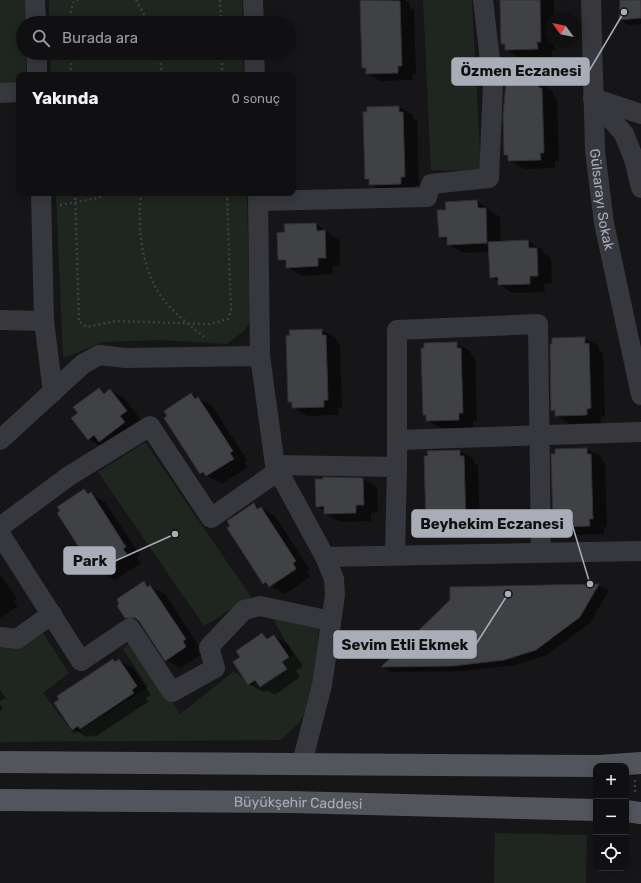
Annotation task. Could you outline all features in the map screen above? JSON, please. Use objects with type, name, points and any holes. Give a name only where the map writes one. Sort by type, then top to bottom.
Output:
[{"type":"main road","points":[[0,762],[593,766]]},
{"type":"main road","points":[[629,764],[641,763]]},
{"type":"main road","name":"Büyükşehir Caddesi","points":[[0,800],[291,802],[593,810]]},
{"type":"main road","points":[[629,811],[641,813]]},
{"type":"street","points":[[35,0],[36,16]]},
{"type":"street","points":[[253,0],[254,16]]},
{"type":"street","points":[[302,763],[322,685],[335,595],[334,579],[325,557],[276,468],[260,356],[258,197],[427,197],[431,184],[489,178],[493,86],[483,0]]},
{"type":"street","name":"Gülsarayı Sokak","points":[[591,0],[595,151],[604,223],[636,343],[641,395]]},
{"type":"street","points":[[37,60],[37,72]]},
{"type":"street","points":[[254,60],[255,72]]},
{"type":"street","points":[[0,93],[16,92]]},
{"type":"street","points":[[593,98],[641,114]]},
{"type":"street","points":[[593,98],[624,134],[634,159],[641,188]]},
{"type":"street","points":[[40,196],[44,321],[53,392]]},
{"type":"street","points":[[0,320],[44,321]]},
{"type":"street","points":[[395,556],[397,467],[397,330],[538,324],[541,553]]},
{"type":"street","points":[[0,440],[83,364],[99,355],[126,358],[260,356]]},
{"type":"street","points":[[0,527],[69,476],[150,426],[211,518],[276,468],[397,467]]},
{"type":"street","points":[[397,440],[641,432]]},
{"type":"street","points":[[0,534],[81,661],[130,628],[172,692],[215,668],[209,648],[244,610],[260,606],[331,621]]},
{"type":"street","points":[[325,557],[641,551]]},
{"type":"street","points":[[0,637],[17,639],[52,614]]},
{"type":"path","points":[[70,16],[74,1],[78,0]]},
{"type":"path","points":[[136,0],[145,16]]},
{"type":"path","points":[[220,0],[220,16]]},
{"type":"path","points":[[71,60],[71,72]]},
{"type":"path","points":[[160,60],[162,72]]},
{"type":"path","points":[[222,60],[222,72]]},
{"type":"path","points":[[75,196],[79,322],[87,326],[116,321],[210,324],[228,319],[231,310],[227,196]]},
{"type":"path","points":[[60,206],[102,196]]},
{"type":"path","points":[[141,196],[141,230],[145,260],[155,285],[166,303],[207,339]]},
{"type":"shaded area","points":[[0,0],[28,0],[27,16],[16,16],[16,60],[27,60],[26,72],[16,72],[16,85],[0,86]]},
{"type":"shaded area","points":[[49,0],[242,0],[243,16],[49,16]]},
{"type":"shaded area","points":[[423,0],[472,0],[481,171],[431,170]]},
{"type":"shaded area","points":[[50,60],[243,60],[244,72],[51,72]]},
{"type":"shaded area","points":[[56,196],[247,196],[250,321],[244,331],[227,344],[161,340],[103,342],[63,358]]},
{"type":"shaded area","points":[[145,442],[251,597],[204,626],[98,472]]},
{"type":"shaded area","points":[[272,617],[320,624],[310,704],[299,723],[281,740],[0,742],[0,646],[12,646],[43,633],[69,673],[43,693],[74,734],[148,687],[123,649],[132,640],[180,714],[234,671],[251,685],[293,655]]},
{"type":"shaded area","points":[[495,833],[587,835],[586,883],[494,883]]},
{"type":"building","points":[[500,0],[540,0],[541,42],[537,42],[538,49],[505,50],[505,44],[501,44]]},
{"type":"building","points":[[620,0],[641,0],[641,18],[619,20]]},
{"type":"building","points":[[360,1],[400,1],[402,66],[398,66],[398,73],[366,74],[366,68],[362,68]]},
{"type":"building","points":[[538,82],[539,88],[542,88],[544,153],[540,153],[541,160],[508,161],[508,155],[504,155],[503,115],[506,83]]},
{"type":"building","points":[[399,106],[399,112],[403,112],[405,177],[401,177],[401,184],[369,185],[369,179],[365,179],[363,112],[367,112],[367,107]]},
{"type":"building","points":[[477,200],[478,208],[486,208],[487,243],[447,245],[447,237],[439,237],[437,210],[446,210],[445,202]]},
{"type":"building","points":[[316,223],[317,231],[325,230],[326,258],[318,258],[318,266],[286,268],[286,260],[278,260],[277,233],[285,232],[284,224]]},
{"type":"building","points":[[528,240],[529,248],[537,248],[538,276],[530,276],[530,284],[498,285],[498,277],[490,278],[488,242]]},
{"type":"building","points":[[322,329],[322,335],[326,335],[328,400],[324,400],[324,407],[292,408],[292,402],[288,402],[286,336],[290,335],[289,330]]},
{"type":"building","points":[[585,337],[585,344],[589,343],[591,408],[587,409],[587,415],[555,416],[555,410],[551,411],[550,344],[552,344],[552,338]]},
{"type":"building","points":[[457,342],[457,348],[461,348],[463,413],[459,413],[459,420],[426,421],[426,415],[423,415],[421,348],[424,348],[424,343]]},
{"type":"building","points":[[99,388],[104,394],[110,389],[127,411],[120,416],[125,422],[99,442],[94,435],[88,440],[71,418],[78,413],[73,407]]},
{"type":"building","points":[[191,393],[195,399],[198,397],[233,451],[230,453],[234,459],[206,476],[203,472],[200,474],[164,418],[167,416],[164,411]]},
{"type":"building","points":[[587,448],[587,454],[591,454],[593,519],[589,519],[590,526],[557,527],[557,521],[553,521],[551,454],[555,454],[555,449]]},
{"type":"building","points":[[460,450],[460,456],[464,456],[466,521],[462,521],[462,528],[430,529],[430,523],[426,523],[424,456],[428,456],[427,451]]},
{"type":"building","points":[[323,477],[363,478],[364,505],[356,505],[356,513],[324,514],[324,506],[316,507],[315,479],[323,479]]},
{"type":"building","points":[[84,489],[88,494],[91,492],[126,547],[123,549],[127,554],[99,572],[96,567],[93,569],[57,513],[60,511],[57,507]]},
{"type":"building","points":[[254,503],[257,509],[261,507],[296,561],[293,563],[296,569],[269,587],[266,582],[263,584],[227,528],[230,526],[227,521]]},
{"type":"building","points":[[144,581],[147,587],[150,585],[186,639],[183,641],[186,647],[165,661],[139,621],[135,618],[125,618],[117,606],[119,604],[117,599]]},
{"type":"building","points":[[599,584],[580,617],[536,650],[504,660],[453,666],[381,667],[450,600],[450,587]]},
{"type":"building","points":[[262,633],[267,639],[274,635],[289,657],[282,662],[287,669],[260,687],[255,680],[248,685],[233,662],[240,657],[236,651]]},
{"type":"building","points":[[113,659],[115,662],[119,659],[137,686],[132,690],[134,693],[80,729],[78,726],[72,730],[54,703],[59,699],[57,696]]},
{"type":"place","name":"Özmen Eczanesi","points":[[624,12]]},
{"type":"place","name":"Park","points":[[175,534]]},
{"type":"place","name":"Beyhekim Eczanesi","points":[[590,584]]},
{"type":"place","name":"Sevim Etli Ekmek","points":[[508,594]]}]
